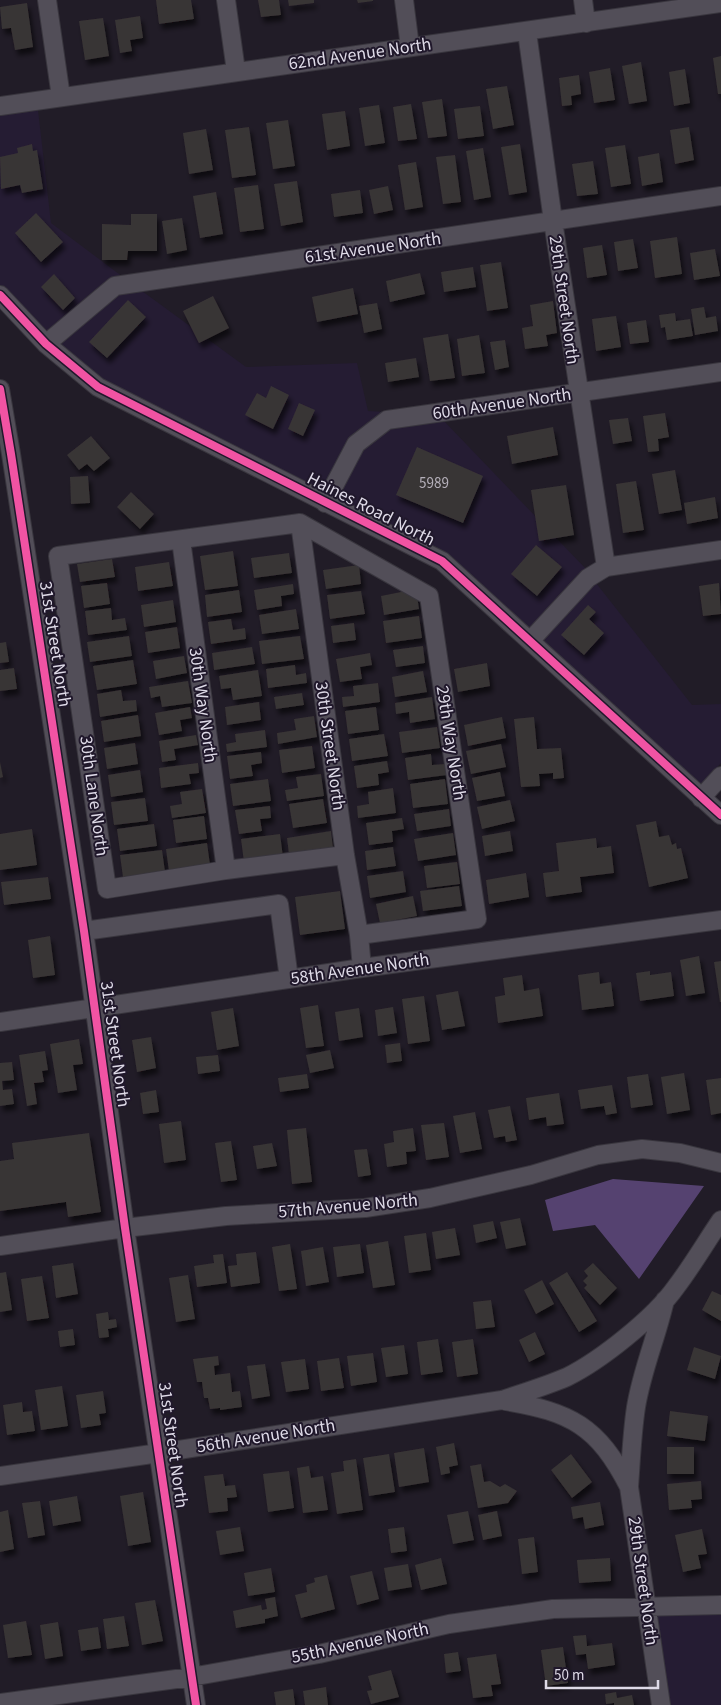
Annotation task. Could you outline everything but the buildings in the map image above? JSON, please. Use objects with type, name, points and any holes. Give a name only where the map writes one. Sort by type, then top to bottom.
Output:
[{"type":"street","points":[[47,0],[61,97]]},
{"type":"street","points":[[226,0],[236,71]]},
{"type":"street","points":[[404,0],[410,48]]},
{"type":"street","points":[[583,0],[586,23]]},
{"type":"street","name":"62nd Avenue North","points":[[0,106],[721,3]]},
{"type":"street","name":"29th Street North","points":[[526,32],[578,393],[606,567]]},
{"type":"street","name":"61st Avenue North","points":[[46,344],[115,286],[721,196]]},
{"type":"street","name":"Haines Road North","points":[[0,296],[46,344],[98,387],[442,562],[721,815]]},
{"type":"street","name":"60th Avenue North","points":[[326,503],[356,444],[387,420],[721,372]]},
{"type":"street","name":"31st Street North","points":[[0,388],[84,931],[125,1228],[196,1705]]},
{"type":"street","points":[[181,540],[300,523]]},
{"type":"street","name":"30th Street North","points":[[300,523],[345,855],[359,935],[362,968]]},
{"type":"street","name":"29th Way North","points":[[300,523],[429,596],[477,919],[359,935]]},
{"type":"street","name":"30th Lane North","points":[[181,540],[58,556],[107,888],[226,870]]},
{"type":"street","name":"30th Way North","points":[[181,540],[226,870]]},
{"type":"street","points":[[530,641],[588,578],[606,567],[721,550]]},
{"type":"street","points":[[701,798],[721,776]]},
{"type":"street","points":[[226,870],[345,855]]},
{"type":"street","points":[[84,931],[279,904],[289,979]]},
{"type":"street","name":"58th Avenue North","points":[[0,1022],[362,968],[721,920]]},
{"type":"street","name":"57th Avenue North","points":[[0,1246],[226,1216],[374,1207],[430,1198],[522,1177],[598,1155],[642,1149],[680,1153],[721,1163]]},
{"type":"street","points":[[502,1400],[568,1376],[601,1357],[630,1334],[676,1288],[721,1220]]},
{"type":"street","name":"29th Street North","points":[[662,1705],[629,1487],[636,1406],[648,1355],[666,1299]]},
{"type":"street","name":"29th Street North","points":[[502,1400],[538,1406],[564,1415],[586,1428],[618,1465],[629,1487]]},
{"type":"street","name":"56th Avenue North","points":[[0,1476],[502,1400]]},
{"type":"street","name":"55th Avenue North","points":[[0,1703],[191,1677],[319,1654],[458,1622],[553,1608],[721,1605]]},
{"type":"shaded area","points":[[38,110],[51,223],[123,277],[46,333],[0,285],[0,115]]},
{"type":"shaded area","points":[[142,291],[246,367],[357,363],[368,411],[386,412],[322,492],[102,379],[59,344],[118,295]]},
{"type":"shaded area","points":[[444,421],[586,569],[529,629],[337,499],[362,450],[391,429]]},
{"type":"shaded area","points":[[596,583],[692,705],[721,704],[721,763],[700,786],[541,641]]},
{"type":"shaded area","points":[[613,1179],[704,1186],[639,1279],[595,1225],[553,1231],[545,1200]]},
{"type":"shaded area","points":[[721,1613],[721,1705],[669,1705],[657,1616]]},
{"type":"cycle path","points":[[0,295],[46,344],[98,387],[442,561],[721,815]]},
{"type":"cycle path","points":[[0,389],[84,931],[125,1228],[196,1705]]}]
